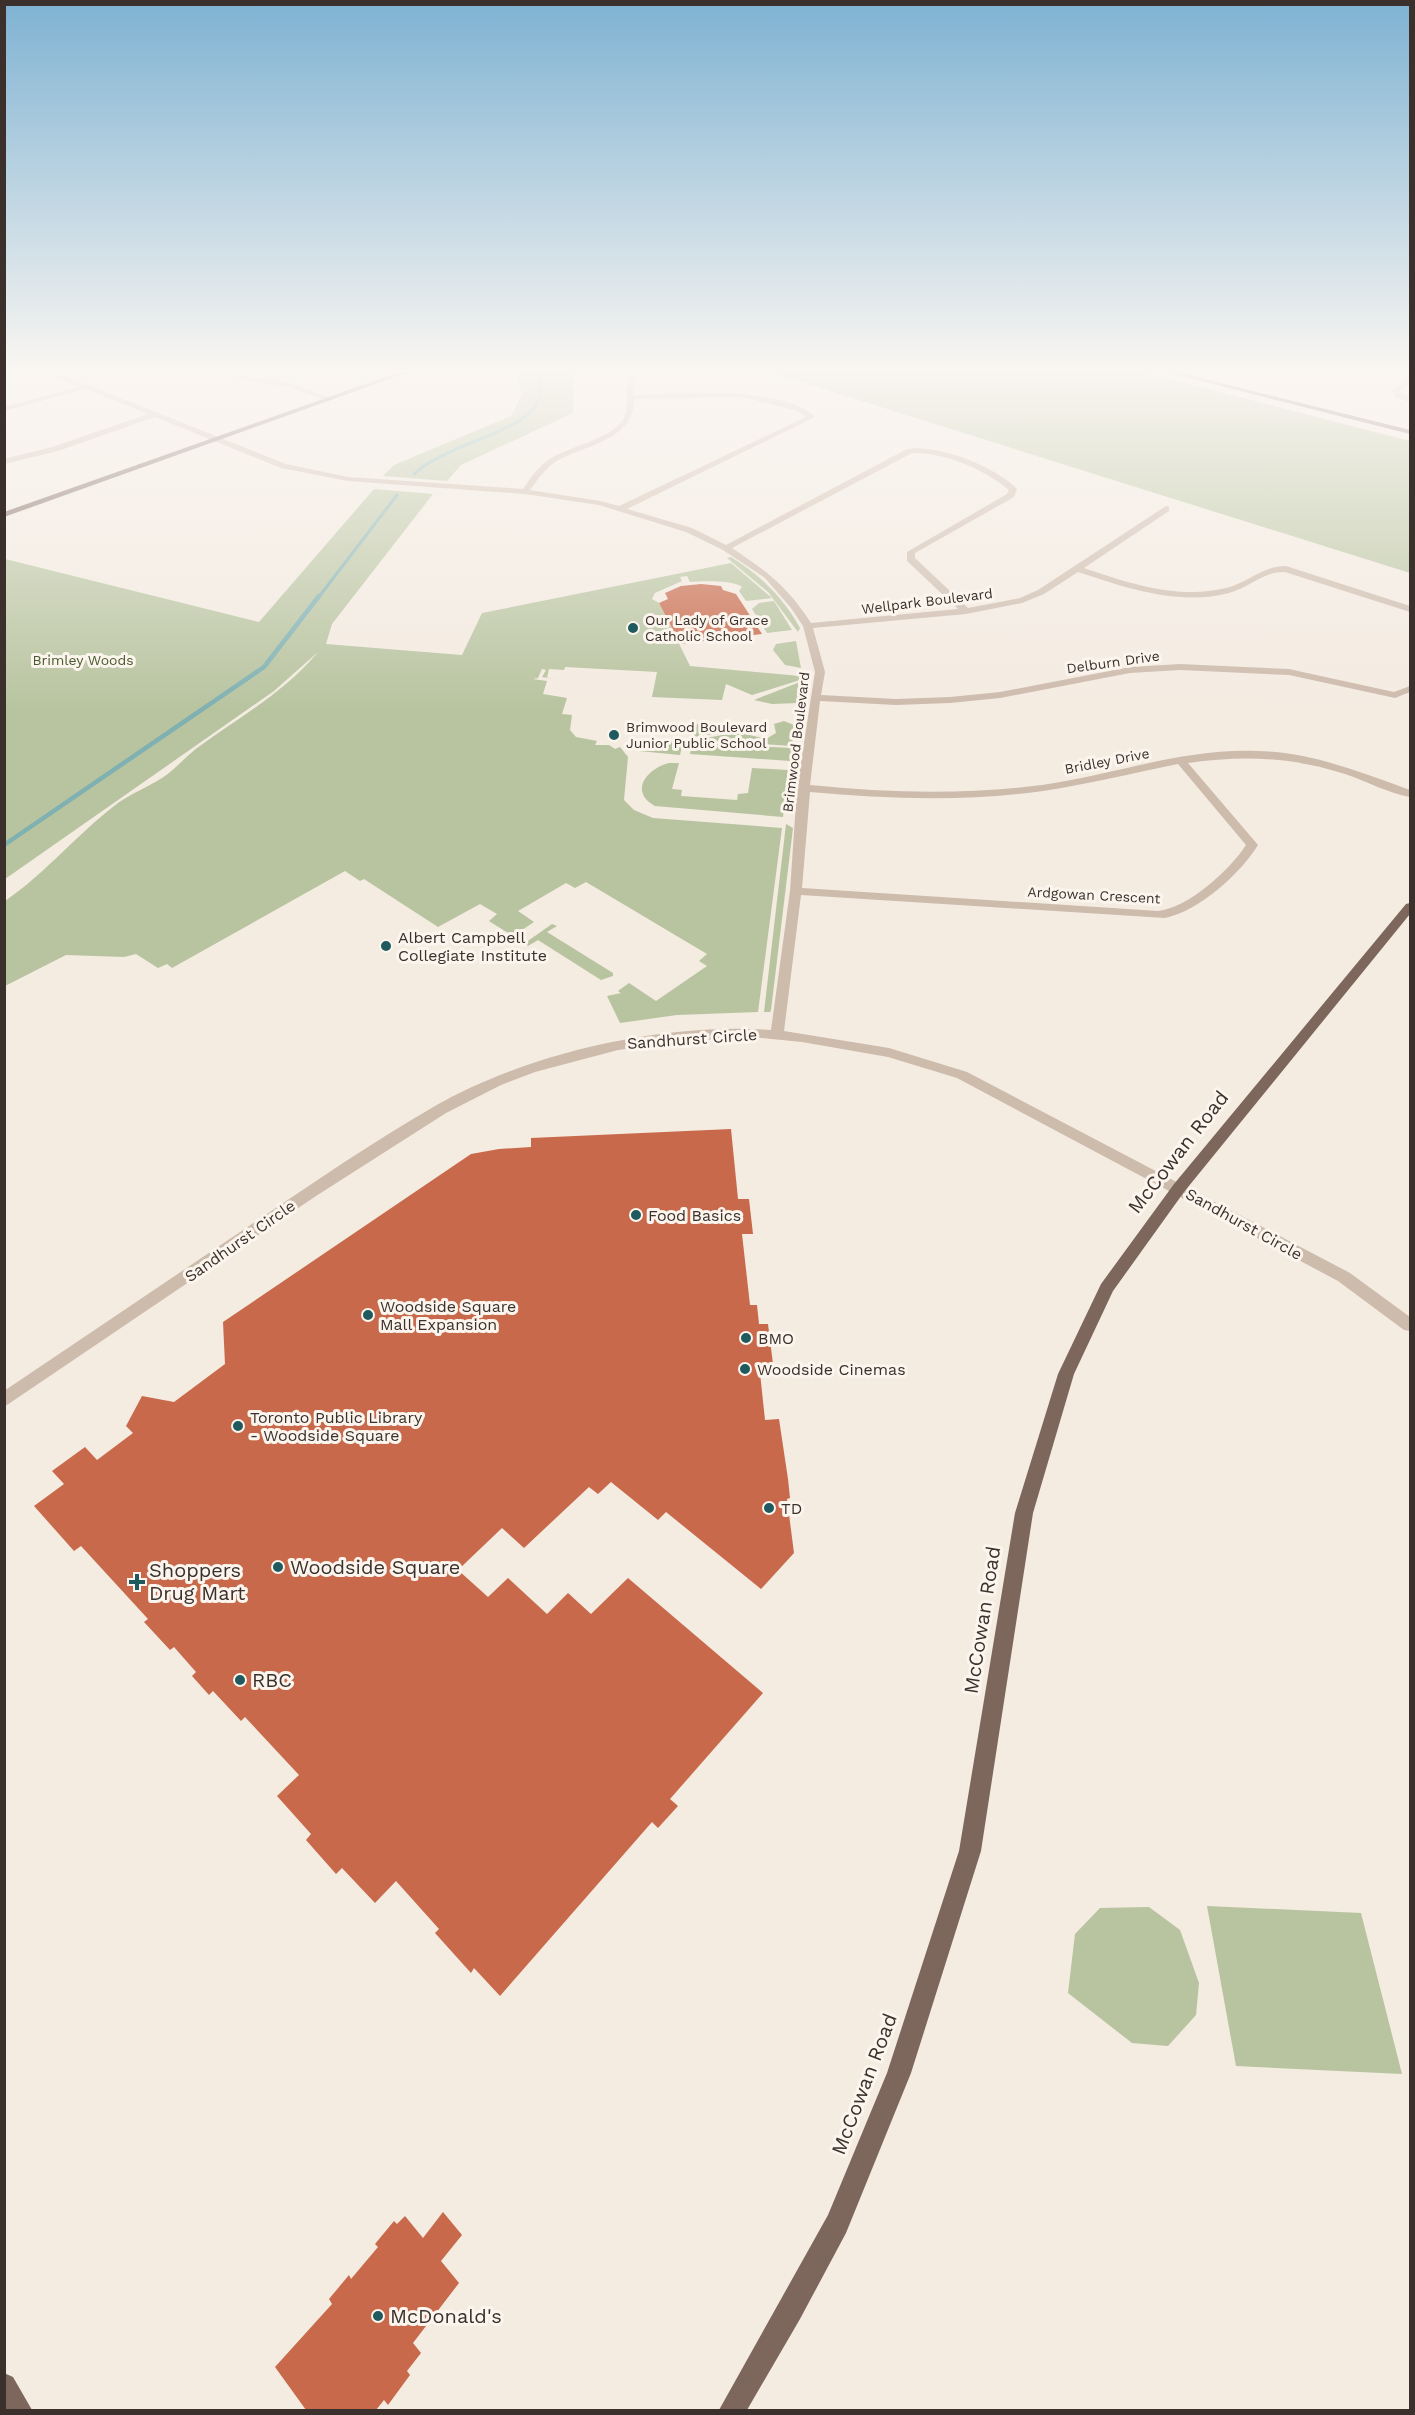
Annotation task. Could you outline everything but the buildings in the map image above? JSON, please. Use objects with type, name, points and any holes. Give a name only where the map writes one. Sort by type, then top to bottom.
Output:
[{"type":"main road","points":[[4,515],[90,485]]},
{"type":"main road","name":"McCowan Road","points":[[732,2410],[791,2310],[837,2224],[903,2062],[970,1851],[1024,1514],[1066,1374],[1107,1288],[1179,1188],[1410,907]]},
{"type":"main road","points":[[4,2386],[19,2410]]},
{"type":"street","name":"Brimwood Boulevard","points":[[439,485],[572,498],[622,508],[690,530],[726,548],[768,576],[795,606],[808,626],[820,672],[803,788],[796,891],[777,1035]]},
{"type":"street","points":[[525,492],[530,485]]},
{"type":"street","points":[[622,508],[670,485]]},
{"type":"street","points":[[726,548],[846,485]]},
{"type":"street","points":[[966,611],[910,559],[911,552],[1011,495],[1013,489],[1007,485]]},
{"type":"street","name":"Wellpark Boulevard","points":[[808,626],[966,611],[1022,600],[1041,592],[1166,509]]},
{"type":"street","points":[[1077,569],[1143,589],[1202,593],[1228,591],[1263,572],[1276,568],[1286,569],[1410,609]]},
{"type":"street","name":"Delburn Drive","points":[[817,698],[896,702],[950,700],[1000,694],[1130,670],[1180,667],[1289,672],[1395,695],[1410,689]]},
{"type":"street","name":"Bridley Drive","points":[[803,788],[924,796],[1013,792],[1181,761],[1236,754],[1291,758],[1330,766],[1410,794]]},
{"type":"street","name":"Ardgowan Crescent","points":[[796,891],[1158,915],[1172,913],[1196,899],[1238,860],[1249,853],[1252,845],[1181,761]]},
{"type":"street","name":"Sandhurst Circle","points":[[4,1400],[379,1147],[441,1109],[496,1082],[531,1069],[618,1045],[674,1037],[752,1033],[848,1044],[908,1058],[962,1075],[1344,1277],[1410,1325]]},
{"type":"green space","points":[[1128,485],[1410,485],[1410,573]]},
{"type":"green space","name":"Brimley Woods","points":[[374,489],[433,494],[332,624],[326,644],[462,655],[482,613],[731,563],[772,598],[746,601],[739,591],[742,587],[738,585],[690,582],[687,576],[680,577],[682,581],[655,593],[652,599],[659,603],[690,666],[800,676],[800,680],[752,695],[726,684],[722,700],[652,697],[657,672],[565,667],[564,670],[549,669],[547,678],[542,677],[546,670],[542,669],[538,678],[533,679],[547,681],[543,694],[567,698],[562,714],[572,715],[570,730],[576,737],[597,741],[595,745],[609,745],[615,749],[620,747],[628,757],[624,800],[634,810],[653,818],[782,828],[758,1012],[677,1015],[620,1023],[607,996],[621,993],[618,991],[629,983],[656,1001],[707,966],[699,961],[707,954],[586,882],[575,888],[566,883],[518,911],[534,922],[513,936],[489,921],[497,914],[480,904],[438,927],[364,879],[360,881],[345,871],[172,968],[167,964],[158,968],[136,954],[124,957],[66,955],[5,986],[5,901],[118,803],[167,775],[197,748],[291,680],[318,652],[274,691],[5,879],[5,559],[259,622]]},
{"type":"green space","points":[[731,557],[752,571],[778,597],[800,628],[798,632],[768,592],[727,558]]},
{"type":"green space","points":[[774,601],[792,630],[767,633],[752,609],[759,603]]},
{"type":"green space","points":[[796,641],[801,668],[785,665],[773,650],[776,644]]},
{"type":"green space","points":[[800,682],[798,703],[772,704],[754,700]]},
{"type":"green space","points":[[784,721],[794,725],[792,746],[697,740],[737,732],[766,739],[776,733],[774,724]]},
{"type":"green space","points":[[697,724],[738,726],[737,731],[693,737]]},
{"type":"green space","points":[[645,740],[683,742],[680,755],[639,751],[636,745]]},
{"type":"green space","points":[[692,743],[792,748],[790,761],[690,754]]},
{"type":"green space","points":[[669,763],[679,763],[672,789],[682,790],[681,796],[737,800],[738,794],[748,793],[752,768],[788,770],[783,817],[655,806],[647,800],[642,788],[653,770]]},
{"type":"green space","points":[[786,824],[793,828],[771,1010],[764,1012]]},
{"type":"green space","points":[[552,924],[557,926],[547,932],[613,973],[613,976],[601,980],[538,940],[528,946],[525,943]]},
{"type":"green space","points":[[1207,1906],[1361,1913],[1402,2074],[1236,2066]]},
{"type":"green space","points":[[1149,1907],[1180,1930],[1199,1983],[1196,2015],[1168,2046],[1132,2043],[1068,1993],[1075,1934],[1100,1908]]},
{"type":"waterway","points":[[318,598],[397,495]]},
{"type":"waterway","points":[[4,845],[264,667],[319,596]]},
{"type":"place","name":"Our Lady of Grace Catholic School","points":[[633,628]]},
{"type":"place","name":"Brimwood Boulevard Junior Public School","points":[[614,735]]},
{"type":"place","name":"Albert Campbell Collegiate Institute","points":[[386,946]]},
{"type":"place","name":"Food Basics","points":[[636,1215]]},
{"type":"place","name":"Woodside Square Mall Expansion","points":[[368,1315]]},
{"type":"place","name":"BMO","points":[[746,1338]]},
{"type":"place","name":"Woodside Cinemas","points":[[745,1369]]},
{"type":"place","name":"Toronto Public Library - Woodside Square","points":[[238,1426]]},
{"type":"place","name":"TD","points":[[769,1508]]},
{"type":"place","name":"Woodside Square","points":[[278,1567]]},
{"type":"place","name":"Shoppers Drug Mart","points":[[137,1582]]},
{"type":"place","name":"RBC","points":[[240,1680]]},
{"type":"place","name":"McDonald's","points":[[378,2316]]}]
